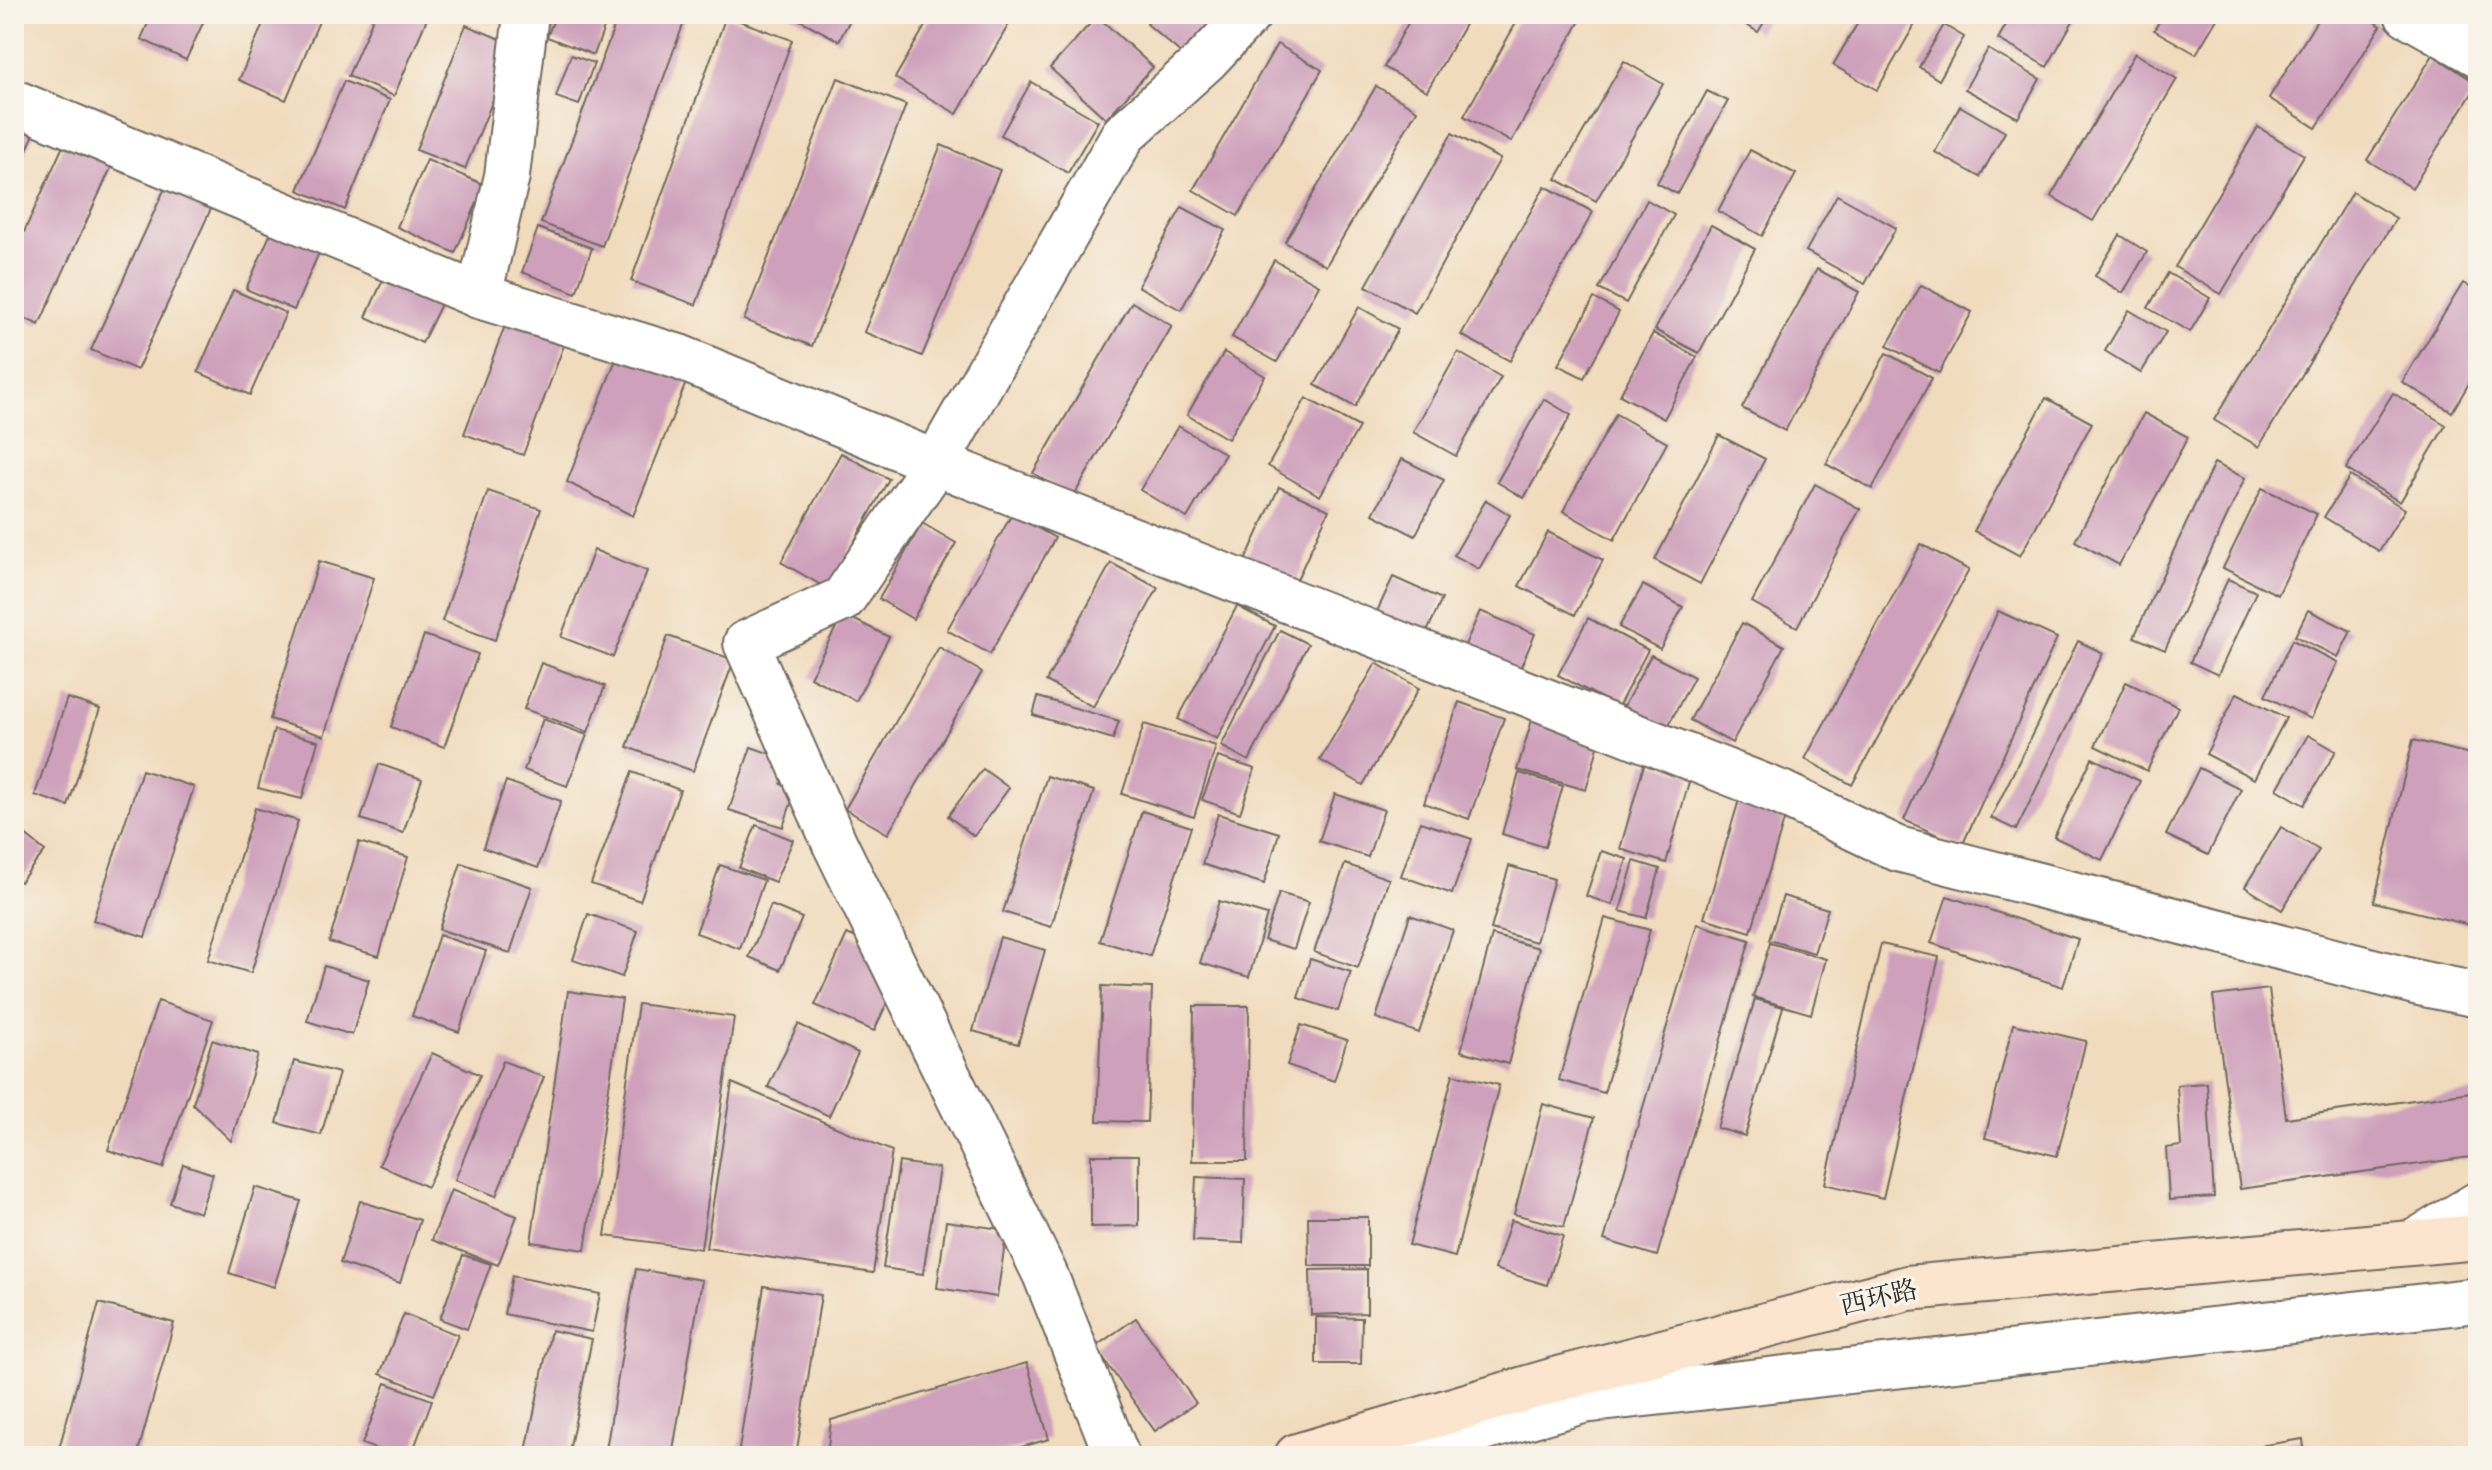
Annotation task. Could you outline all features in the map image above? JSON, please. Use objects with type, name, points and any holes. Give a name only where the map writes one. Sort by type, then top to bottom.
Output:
[{"type":"main road","name":"西环路","points":[[1297,1456],[1555,1380],[1908,1288],[2478,1237]]},
{"type":"street","points":[[479,296],[507,176],[526,14]]},
{"type":"street","points":[[1117,1456],[1045,1274],[835,844],[746,643],[843,599],[936,463],[1123,135],[1206,60],[1249,14]]},
{"type":"street","points":[[2407,14],[2478,54]]},
{"type":"street","points":[[14,102],[479,296],[679,357],[936,463],[1781,793],[1898,849],[2403,979],[2478,995]]},
{"type":"street","points":[[2416,1241],[2478,1204]]},
{"type":"street","points":[[1386,1456],[1583,1401],[2478,1300]]},
{"type":"building","points":[[152,14],[207,14],[186,60],[141,39]]},
{"type":"building","points":[[267,14],[322,14],[286,100],[239,80]]},
{"type":"building","points":[[375,14],[429,14],[394,96],[348,76]]},
{"type":"building","points":[[556,14],[609,14],[594,55],[547,37]]},
{"type":"building","points":[[619,14],[687,14],[602,246],[541,223]]},
{"type":"building","points":[[789,14],[853,14],[839,41]]},
{"type":"building","points":[[932,14],[992,14],[1009,24],[957,114],[895,78]]},
{"type":"building","points":[[1156,14],[1229,14],[1189,60],[1147,24]]},
{"type":"building","points":[[1413,14],[1471,14],[1427,91],[1384,67]]},
{"type":"building","points":[[1521,14],[1584,14],[1511,142],[1464,116]]},
{"type":"building","points":[[1733,14],[1769,14],[1758,32]]},
{"type":"building","points":[[1863,14],[1921,14],[1877,90],[1833,65]]},
{"type":"building","points":[[2012,14],[2077,14],[2047,67],[1998,39]]},
{"type":"building","points":[[2164,14],[2220,14],[2196,54],[2154,30]]},
{"type":"building","points":[[2321,14],[2362,14],[2381,26],[2316,128],[2269,98]]},
{"type":"building","points":[[726,16],[792,40],[696,305],[631,281]]},
{"type":"building","points":[[1097,16],[1153,67],[1106,119],[1050,68]]},
{"type":"building","points":[[466,25],[515,45],[465,169],[416,150]]},
{"type":"building","points":[[1944,25],[1964,37],[1939,80],[1919,67]]},
{"type":"building","points":[[1277,44],[1322,70],[1238,216],[1193,190]]},
{"type":"building","points":[[1988,49],[2040,79],[2018,118],[1965,89]]},
{"type":"building","points":[[2135,53],[2177,79],[2093,221],[2051,196]]},
{"type":"building","points":[[571,55],[594,63],[579,105],[556,97]]},
{"type":"building","points":[[2433,55],[2478,84],[2412,188],[2367,160]]},
{"type":"building","points":[[1624,61],[1663,84],[1596,201],[1556,179]]},
{"type":"building","points":[[838,78],[906,105],[812,346],[744,320]]},
{"type":"building","points":[[344,81],[390,100],[345,210],[298,190]]},
{"type":"building","points":[[1031,82],[1098,121],[1068,173],[1001,135]]},
{"type":"building","points":[[1376,86],[1417,110],[1326,266],[1285,242]]},
{"type":"building","points":[[1707,91],[1728,101],[1677,194],[1657,183]]},
{"type":"building","points":[[1960,106],[2005,132],[1980,177],[1935,152]]},
{"type":"building","points":[[14,123],[36,130],[14,177]]},
{"type":"building","points":[[2258,127],[2304,155],[2221,294],[2175,267]]},
{"type":"building","points":[[1452,133],[1500,159],[1415,313],[1366,286]]},
{"type":"building","points":[[67,137],[115,159],[39,325],[14,313],[14,254]]},
{"type":"building","points":[[941,145],[1000,170],[922,356],[864,332]]},
{"type":"building","points":[[1750,150],[1796,174],[1762,236],[1718,211]]},
{"type":"building","points":[[427,160],[485,185],[455,253],[397,227]]},
{"type":"building","points":[[169,179],[215,200],[137,370],[91,350]]},
{"type":"building","points":[[1545,186],[1593,212],[1510,361],[1461,335]]},
{"type":"building","points":[[2352,192],[2396,218],[2259,447],[2214,420]]},
{"type":"building","points":[[1837,195],[1896,228],[1865,284],[1806,251]]},
{"type":"building","points":[[1647,200],[1674,215],[1626,303],[1599,289]]},
{"type":"building","points":[[1182,207],[1225,230],[1181,310],[1138,286]]},
{"type":"building","points":[[1711,225],[1755,249],[1699,353],[1655,330]]},
{"type":"building","points":[[273,228],[321,248],[294,310],[246,289]]},
{"type":"building","points":[[538,228],[592,248],[576,293],[522,272]]},
{"type":"building","points":[[2120,235],[2147,252],[2123,293],[2095,276]]},
{"type":"building","points":[[1274,260],[1319,285],[1277,362],[1232,337]]},
{"type":"building","points":[[1817,269],[1859,292],[1785,431],[1742,408]]},
{"type":"building","points":[[387,271],[444,298],[422,343],[366,317]]},
{"type":"building","points":[[2168,273],[2210,298],[2190,332],[2148,308]]},
{"type":"building","points":[[2463,283],[2478,292],[2478,368],[2452,412],[2402,382]]},
{"type":"building","points":[[1921,285],[1972,312],[1939,373],[1887,346]]},
{"type":"building","points":[[233,290],[286,313],[250,395],[198,372]]},
{"type":"building","points":[[1594,298],[1619,312],[1584,378],[1558,365]]},
{"type":"building","points":[[1132,302],[1172,326],[1073,497],[1033,473]]},
{"type":"building","points":[[1359,307],[1398,329],[1355,407],[1315,385]]},
{"type":"building","points":[[2129,310],[2166,332],[2141,373],[2105,351]]},
{"type":"building","points":[[509,315],[567,337],[523,455],[464,434]]},
{"type":"building","points":[[1653,333],[1697,357],[1664,419],[1620,395]]},
{"type":"building","points":[[621,347],[689,375],[633,516],[567,482]]},
{"type":"building","points":[[1224,352],[1265,376],[1228,439],[1187,415]]},
{"type":"building","points":[[1458,352],[1501,377],[1456,456],[1413,432]]},
{"type":"building","points":[[1886,353],[1932,378],[1872,489],[1826,464]]},
{"type":"building","points":[[2393,393],[2446,425],[2400,502],[2346,469]]},
{"type":"building","points":[[1306,398],[1359,427],[1320,496],[1268,466]]},
{"type":"building","points":[[2046,398],[2092,423],[2020,556],[1974,531]]},
{"type":"building","points":[[1544,399],[1571,415],[1524,498],[1497,482]]},
{"type":"building","points":[[2144,413],[2188,437],[2119,565],[2075,541]]},
{"type":"building","points":[[1616,414],[1667,443],[1614,540],[1563,511]]},
{"type":"building","points":[[1178,426],[1225,454],[1187,518],[1140,490]]},
{"type":"building","points":[[1719,435],[1765,459],[1700,584],[1655,560]]},
{"type":"building","points":[[841,453],[889,479],[828,589],[781,562]]},
{"type":"building","points":[[1402,459],[1444,480],[1415,536],[1373,514]]},
{"type":"building","points":[[2214,463],[2245,478],[2165,650],[2134,637]]},
{"type":"building","points":[[2350,476],[2405,509],[2379,551],[2324,517]]},
{"type":"building","points":[[1815,484],[1860,509],[1797,627],[1752,602]]},
{"type":"building","points":[[1279,487],[1329,510],[1294,586],[1244,563]]},
{"type":"building","points":[[2262,488],[2317,514],[2278,595],[2223,568]]},
{"type":"building","points":[[488,491],[541,509],[495,640],[442,621]]},
{"type":"building","points":[[1486,500],[1510,515],[1479,569],[1454,555]]},
{"type":"building","points":[[1012,514],[1055,538],[990,654],[947,630]]},
{"type":"building","points":[[922,523],[956,543],[913,619],[879,599]]},
{"type":"building","points":[[1548,532],[1603,560],[1575,615],[1519,586]]},
{"type":"building","points":[[1921,544],[1969,570],[1852,785],[1805,759]]},
{"type":"building","points":[[594,550],[647,571],[613,657],[561,637]]},
{"type":"building","points":[[319,561],[374,578],[324,736],[270,719]]},
{"type":"building","points":[[1111,563],[1158,588],[1093,707],[1046,681]]},
{"type":"building","points":[[1393,577],[1442,599],[1422,643],[1372,622]]},
{"type":"building","points":[[2228,579],[2256,592],[2218,675],[2190,662]]},
{"type":"building","points":[[1643,585],[1683,607],[1660,649],[1619,627]]},
{"type":"building","points":[[1237,606],[1275,626],[1217,739],[1178,719]]},
{"type":"building","points":[[2308,610],[2351,631],[2338,657],[2295,636]]},
{"type":"building","points":[[1480,611],[1535,634],[1516,678],[1461,654]]},
{"type":"building","points":[[1998,611],[2057,638],[1962,846],[1904,820]]},
{"type":"building","points":[[843,614],[889,637],[856,701],[810,677]]},
{"type":"building","points":[[1588,618],[1648,650],[1618,707],[1558,675]]},
{"type":"building","points":[[1742,623],[1784,646],[1732,743],[1690,720]]},
{"type":"building","points":[[1280,630],[1308,644],[1249,761],[1221,746]]},
{"type":"building","points":[[424,635],[478,654],[444,747],[391,727]]},
{"type":"building","points":[[668,636],[734,660],[693,771],[627,747]]},
{"type":"building","points":[[2292,640],[2338,662],[2311,719],[2265,696]]},
{"type":"building","points":[[2078,641],[2103,653],[2016,830],[1991,818]]},
{"type":"building","points":[[939,647],[982,672],[888,834],[845,809]]},
{"type":"building","points":[[1651,655],[1694,677],[1666,730],[1623,708]]},
{"type":"building","points":[[541,663],[605,686],[588,732],[524,709]]},
{"type":"building","points":[[1376,663],[1419,688],[1363,785],[1320,760]]},
{"type":"building","points":[[2126,682],[2178,707],[2147,771],[2095,746]]},
{"type":"building","points":[[2237,693],[2286,718],[2254,779],[2206,754]]},
{"type":"building","points":[[1038,697],[1119,721],[1113,739],[1033,715]]},
{"type":"building","points":[[67,698],[100,709],[68,806],[35,795]]},
{"type":"building","points":[[1459,702],[1504,718],[1469,819],[1424,803]]},
{"type":"building","points":[[543,719],[587,735],[567,786],[524,770]]},
{"type":"building","points":[[1532,720],[1600,740],[1586,790],[1517,770]]},
{"type":"building","points":[[1144,724],[1216,746],[1194,817],[1122,794]]},
{"type":"building","points":[[274,730],[318,741],[302,799],[258,788]]},
{"type":"building","points":[[2308,735],[2336,751],[2304,805],[2277,789]]},
{"type":"building","points":[[2413,740],[2478,756],[2478,927],[2374,902]]},
{"type":"building","points":[[751,747],[788,760],[781,784],[796,789],[783,827],[729,810]]},
{"type":"building","points":[[1218,757],[1255,769],[1240,813],[1202,800]]},
{"type":"building","points":[[2092,758],[2140,781],[2102,860],[2054,837]]},
{"type":"building","points":[[1645,761],[1691,775],[1666,863],[1620,849]]},
{"type":"building","points":[[379,764],[422,779],[403,833],[361,819]]},
{"type":"building","points":[[2199,768],[2241,789],[2208,855],[2166,835]]},
{"type":"building","points":[[983,769],[1009,788],[974,836],[948,816]]},
{"type":"building","points":[[142,770],[194,787],[145,937],[93,920]]},
{"type":"building","points":[[632,772],[680,790],[640,901],[591,884]]},
{"type":"building","points":[[1519,773],[1563,786],[1545,847],[1502,834]]},
{"type":"building","points":[[1047,776],[1094,791],[1051,927],[1003,912]]},
{"type":"building","points":[[506,781],[561,801],[538,868],[483,848]]},
{"type":"building","points":[[1741,793],[1788,807],[1751,932],[1704,918]]},
{"type":"building","points":[[1335,794],[1384,810],[1368,857],[1319,841]]},
{"type":"building","points":[[255,808],[298,821],[251,973],[208,960]]},
{"type":"building","points":[[1142,811],[1191,827],[1150,956],[1100,941]]},
{"type":"building","points":[[1218,814],[1279,833],[1264,884],[1202,864]]},
{"type":"building","points":[[1420,822],[1472,839],[1452,894],[1401,876]]},
{"type":"building","points":[[756,825],[793,840],[775,882],[739,868]]},
{"type":"building","points":[[14,826],[45,851],[20,882],[14,877]]},
{"type":"building","points":[[2281,827],[2319,850],[2282,910],[2245,887]]},
{"type":"building","points":[[359,842],[408,857],[379,956],[329,942]]},
{"type":"building","points":[[1601,851],[1627,859],[1612,905],[1586,896]]},
{"type":"building","points":[[1634,861],[1660,869],[1646,918],[1620,911]]},
{"type":"building","points":[[461,863],[532,887],[510,953],[439,929]]},
{"type":"building","points":[[1345,864],[1389,879],[1358,968],[1314,952]]},
{"type":"building","points":[[720,865],[764,880],[740,949],[696,933]]},
{"type":"building","points":[[1509,866],[1554,879],[1536,942],[1491,929]]},
{"type":"building","points":[[1279,893],[1309,902],[1294,949],[1264,940]]},
{"type":"building","points":[[1783,896],[1828,909],[1814,953],[1769,940]]},
{"type":"building","points":[[1947,896],[2078,939],[2063,987],[1931,943]]},
{"type":"building","points":[[1219,901],[1267,915],[1249,977],[1200,963]]},
{"type":"building","points":[[771,905],[802,918],[780,970],[749,957]]},
{"type":"building","points":[[588,914],[638,931],[622,977],[573,960]]},
{"type":"building","points":[[1410,915],[1453,930],[1419,1033],[1376,1018]]},
{"type":"building","points":[[1605,918],[1650,930],[1604,1093],[1559,1080]]},
{"type":"building","points":[[1697,924],[1750,940],[1657,1256],[1604,1240]]},
{"type":"building","points":[[847,934],[872,945],[892,992],[874,1031],[815,1005]]},
{"type":"building","points":[[439,935],[486,951],[459,1032],[412,1016]]},
{"type":"building","points":[[1492,935],[1539,948],[1508,1064],[1461,1051]]},
{"type":"building","points":[[1000,937],[1045,950],[1018,1044],[973,1031]]},
{"type":"building","points":[[1770,943],[1826,959],[1811,1014],[1753,997]]},
{"type":"building","points":[[1881,944],[1939,957],[1883,1198],[1825,1184]]},
{"type":"building","points":[[1310,959],[1351,972],[1338,1011],[1298,998]]},
{"type":"building","points":[[324,966],[369,980],[352,1035],[307,1021]]},
{"type":"building","points":[[1102,986],[1152,988],[1147,1122],[1097,1121]]},
{"type":"building","points":[[2269,989],[2286,1118],[2478,1091],[2478,1156],[2240,1189],[2213,996]]},
{"type":"building","points":[[568,991],[622,999],[585,1250],[531,1242]]},
{"type":"building","points":[[1755,999],[1783,1007],[1745,1136],[1717,1128]]},
{"type":"building","points":[[158,1001],[213,1020],[163,1168],[108,1150]]},
{"type":"building","points":[[638,1004],[734,1017],[701,1249],[605,1236]]},
{"type":"building","points":[[1194,1006],[1249,1006],[1247,1161],[1192,1161]]},
{"type":"building","points":[[798,1024],[858,1053],[829,1116],[768,1087]]},
{"type":"building","points":[[2013,1024],[2086,1041],[2057,1156],[1985,1138]]},
{"type":"building","points":[[1301,1025],[1347,1040],[1334,1081],[1287,1065]]},
{"type":"building","points":[[212,1040],[258,1055],[231,1141],[193,1104]]},
{"type":"building","points":[[432,1053],[480,1075],[427,1187],[379,1165]]},
{"type":"building","points":[[294,1061],[339,1073],[321,1135],[277,1123]]},
{"type":"building","points":[[503,1061],[544,1077],[496,1196],[455,1180]]},
{"type":"building","points":[[1453,1074],[1499,1085],[1455,1257],[1409,1245]]},
{"type":"building","points":[[732,1083],[892,1151],[873,1273],[706,1248]]},
{"type":"building","points":[[2207,1083],[2214,1197],[2169,1200],[2166,1148],[2181,1146],[2177,1085]]},
{"type":"building","points":[[1543,1104],[1594,1118],[1564,1227],[1514,1214]]},
{"type":"building","points":[[1091,1155],[1139,1155],[1139,1226],[1091,1227]]},
{"type":"building","points":[[899,1162],[939,1168],[923,1274],[883,1268]]},
{"type":"building","points":[[183,1164],[213,1174],[200,1213],[170,1203]]},
{"type":"building","points":[[1196,1177],[1245,1179],[1243,1243],[1193,1241]]},
{"type":"building","points":[[255,1187],[301,1201],[274,1287],[229,1273]]},
{"type":"building","points":[[451,1190],[517,1216],[498,1265],[432,1240]]},
{"type":"building","points":[[360,1201],[420,1220],[400,1283],[340,1263]]},
{"type":"building","points":[[1308,1217],[1368,1217],[1368,1266],[1309,1266]]},
{"type":"building","points":[[1511,1220],[1563,1236],[1547,1285],[1495,1269]]},
{"type":"building","points":[[946,1221],[1007,1230],[997,1297],[937,1288]]},
{"type":"building","points":[[463,1255],[491,1264],[467,1329],[440,1319]]},
{"type":"building","points":[[636,1269],[702,1280],[672,1456],[605,1456]]},
{"type":"building","points":[[1367,1269],[1367,1313],[1311,1315],[1310,1270]]},
{"type":"building","points":[[512,1276],[600,1294],[592,1332],[504,1314]]},
{"type":"building","points":[[764,1286],[821,1295],[796,1456],[738,1456]]},
{"type":"building","points":[[99,1303],[174,1323],[137,1456],[57,1456]]},
{"type":"building","points":[[404,1314],[458,1335],[434,1395],[380,1374]]},
{"type":"building","points":[[1316,1317],[1362,1318],[1361,1364],[1316,1364]]},
{"type":"building","points":[[1136,1318],[1196,1403],[1155,1431],[1095,1347]]},
{"type":"building","points":[[551,1330],[592,1339],[568,1456],[525,1456]]},
{"type":"building","points":[[1027,1363],[1049,1439],[990,1456],[827,1456],[831,1420]]},
{"type":"building","points":[[386,1383],[432,1400],[411,1456],[394,1456],[362,1444]]},
{"type":"building","points":[[2303,1439],[2305,1456],[2254,1456],[2252,1447]]}]
